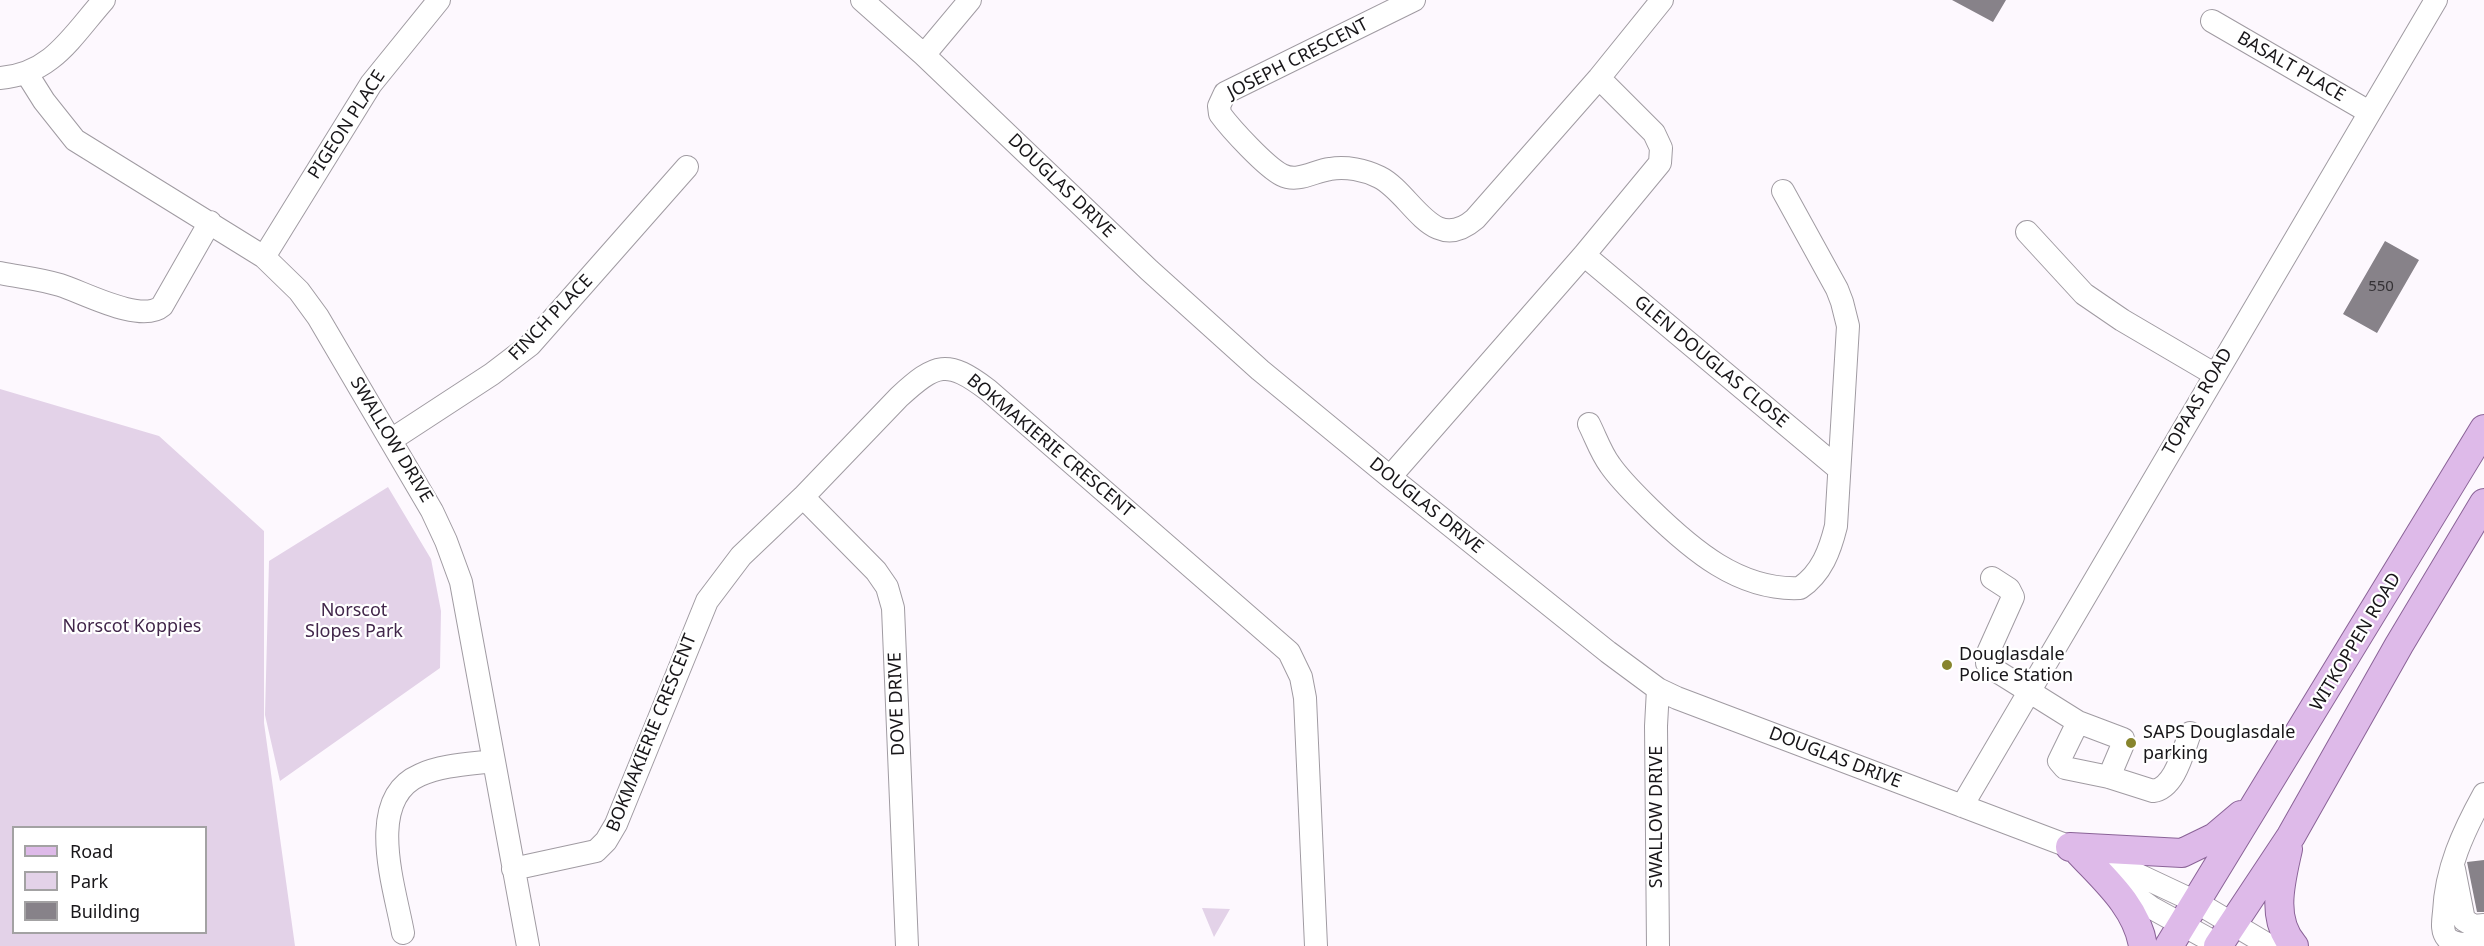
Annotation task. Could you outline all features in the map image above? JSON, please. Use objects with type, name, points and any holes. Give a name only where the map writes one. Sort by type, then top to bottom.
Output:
[{"type":"main road","name":"WITKOPPEN ROAD","points":[[2183,924],[2484,429]]},
{"type":"main road","points":[[2222,940],[2291,836],[2399,645],[2484,502]]},
{"type":"main road","points":[[2079,852],[2182,853],[2215,837],[2266,789]]},
{"type":"main road","points":[[2291,836],[2279,895],[2279,913],[2282,926],[2294,946]]},
{"type":"main road","points":[[2079,852],[2124,902],[2135,920],[2142,946]]},
{"type":"street","points":[[0,78],[27,74],[49,62],[105,0]]},
{"type":"street","name":"PIGEON PLACE","points":[[264,257],[371,84],[439,0]]},
{"type":"street","name":"DOUGLAS DRIVE","points":[[862,0],[924,55],[1204,320],[1390,477],[1608,652],[1658,689],[2079,852],[2119,886],[2183,924],[2222,940],[2270,946]]},
{"type":"street","points":[[924,55],[970,0]]},
{"type":"street","name":"JOSEPH CRESCENT","points":[[1414,0],[1225,93],[1219,106],[1220,114],[1279,174],[1294,178],[1331,168],[1346,168],[1376,176],[1389,183],[1422,218],[1437,227],[1455,231],[1475,219],[1599,78],[1662,0]]},
{"type":"street","name":"TOPAAS ROAD","points":[[1962,806],[2436,0]]},
{"type":"street","name":"BASALT PLACE","points":[[2212,21],[2369,112]]},
{"type":"street","name":"SWALLOW DRIVE","points":[[27,74],[44,101],[75,140],[264,257],[299,291],[318,317],[432,511],[461,582],[528,946]]},
{"type":"street","points":[[1390,477],[1584,255],[1660,163],[1659,141],[1654,133],[1599,78]]},
{"type":"street","name":"FINCH PLACE","points":[[391,440],[475,386],[530,345],[687,167]]},
{"type":"street","points":[[1589,424],[1610,466],[1664,522],[1705,557],[1742,578],[1768,586],[1800,588],[1822,567],[1832,544],[1836,526],[1848,326],[1842,302],[1828,272],[1783,191]]},
{"type":"street","points":[[0,273],[58,284],[136,311],[152,312],[162,306],[210,222]]},
{"type":"street","points":[[2027,232],[2084,294],[2122,320],[2214,374]]},
{"type":"street","name":"GLEN DOUGLAS CLOSE","points":[[1584,255],[1839,469]]},
{"type":"street","name":"BOKMAKIERIE CRESCENT","points":[[513,869],[588,854],[602,847],[616,824],[707,601],[741,556],[803,497],[913,384],[936,370],[956,369],[969,375],[988,390],[1276,638],[1298,666],[1305,698],[1316,946]]},
{"type":"street","name":"DOVE DRIVE","points":[[803,497],[876,571],[891,597],[907,946]]},
{"type":"street","points":[[1992,578],[2009,589],[2013,597],[1986,660],[1995,670],[2078,722],[2123,739],[2109,777]]},
{"type":"street","name":"SWALLOW DRIVE","points":[[1658,689],[1656,726],[1658,946]]},
{"type":"street","points":[[2078,722],[2059,761],[2060,764],[2065,768],[2109,777],[2153,791],[2159,790],[2168,783],[2190,733]]},
{"type":"street","points":[[403,933],[386,843],[388,819],[399,793],[412,779],[431,771],[493,760]]},
{"type":"street","points":[[2484,794],[2474,829],[2452,861],[2445,892],[2444,931],[2448,939],[2455,943],[2484,944]]},
{"type":"street","points":[[2452,861],[2464,920],[2474,926],[2484,925]]},
{"type":"green space","name":"Norscot Koppies","points":[[0,389],[159,436],[264,531],[264,723],[295,946],[0,946]]},
{"type":"green space","name":"Norscot Slopes Park","points":[[388,487],[431,559],[441,611],[440,668],[280,781],[265,715],[269,561]]},
{"type":"green space","points":[[1202,908],[1230,909],[1214,937]]},
{"type":"building","points":[[1952,0],[2006,0],[1993,22]]},
{"type":"building","points":[[2385,241],[2419,260],[2377,333],[2343,314]]},
{"type":"building","points":[[2484,860],[2484,912],[2477,912],[2467,862]]},
{"type":"place","name":"Douglasdale Police Station","points":[[1947,665]]},
{"type":"place","name":"SAPS Douglasdale parking","points":[[2131,743]]}]
